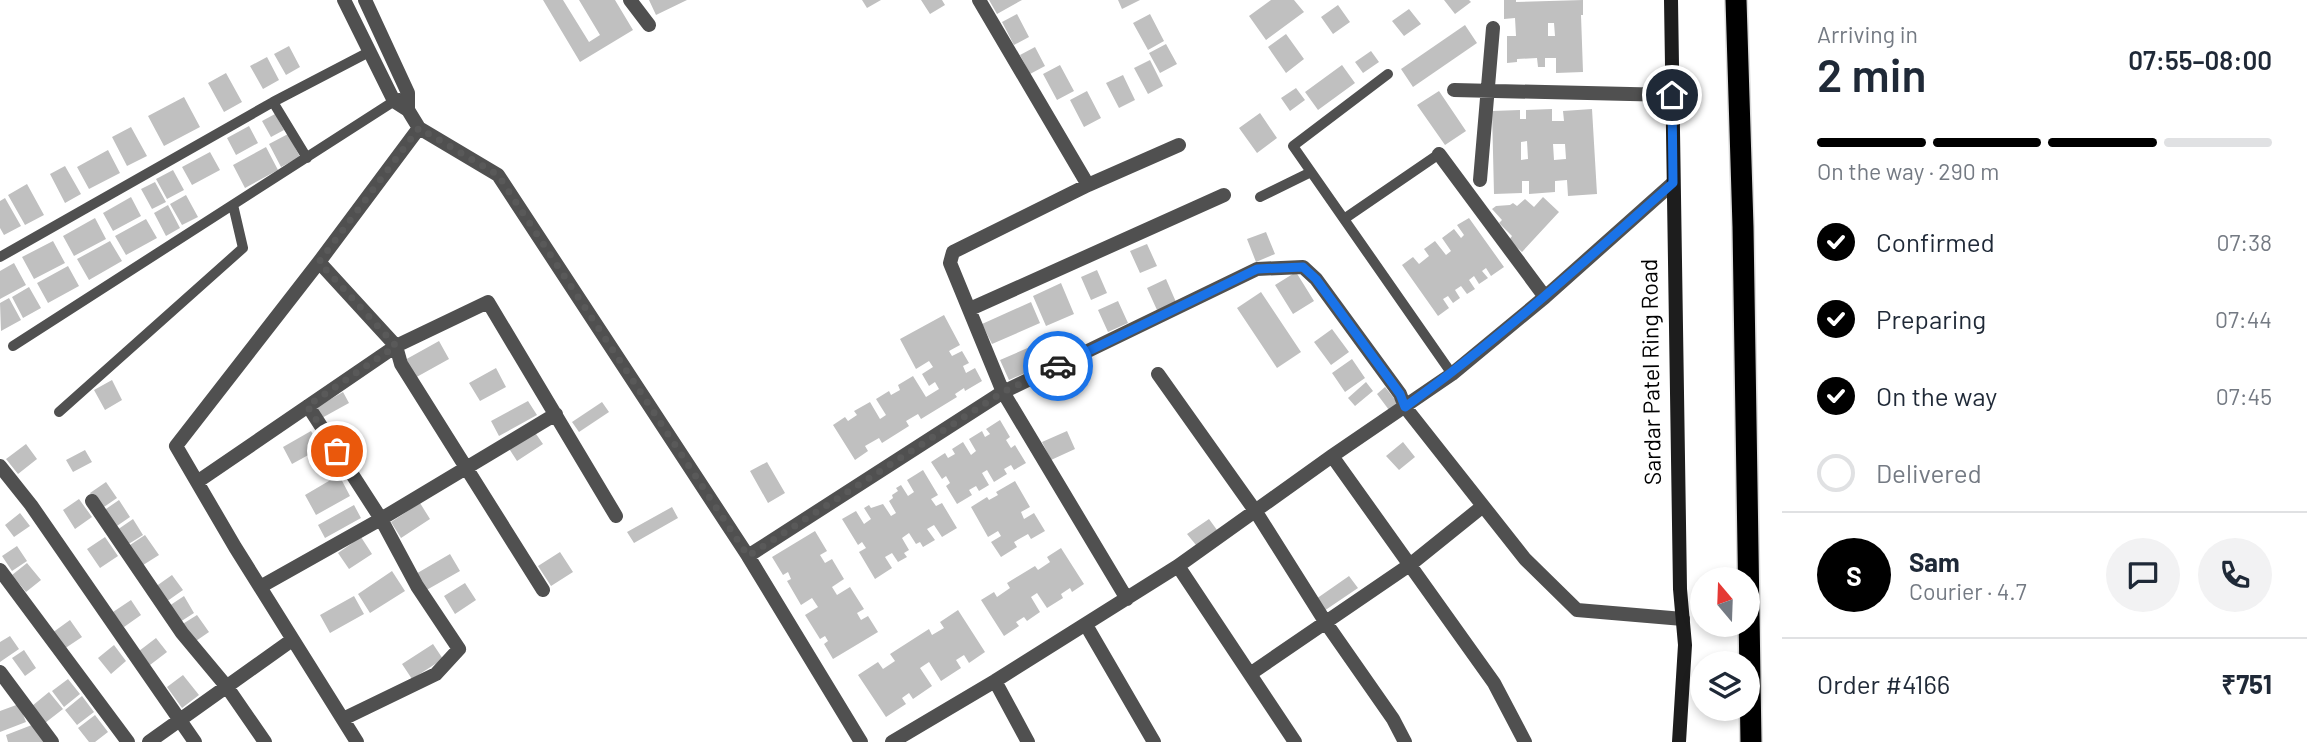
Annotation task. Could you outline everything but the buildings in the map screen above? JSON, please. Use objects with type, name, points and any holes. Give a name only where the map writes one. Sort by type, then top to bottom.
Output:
[{"type":"highway","points":[[1736,0],[1743,227],[1751,742]]},
{"type":"street","points":[[345,0],[394,102],[408,110],[419,128],[498,175],[748,556],[861,742]]},
{"type":"street","points":[[365,0],[408,93],[408,110]]},
{"type":"street","points":[[630,0],[649,25]]},
{"type":"street","points":[[979,0],[1088,185]]},
{"type":"street","name":"Sardar Patel Ring Road","points":[[1671,0],[1680,589],[1685,645],[1679,742]]},
{"type":"street","points":[[1479,180],[1493,28]]},
{"type":"street","points":[[1454,90],[1672,95]]},
{"type":"street","points":[[357,742],[292,640],[176,446],[419,128]]},
{"type":"street","points":[[1127,599],[1003,392],[950,264],[953,252],[1088,185],[1179,145]]},
{"type":"street","points":[[1439,154],[1545,297]]},
{"type":"street","points":[[892,742],[1178,566],[1452,374],[1545,297],[1673,183]]},
{"type":"street","points":[[970,309],[1224,195]]},
{"type":"street","points":[[319,262],[396,346],[401,364],[543,590]]},
{"type":"street","points":[[748,556],[1003,392],[1257,269],[1303,267],[1324,289],[1400,394],[1405,407],[1525,559],[1577,610],[1683,619]]},
{"type":"street","points":[[197,482],[396,346],[488,302],[616,516]]},
{"type":"street","points":[[1158,374],[1256,512],[1326,623],[1393,719],[1405,742]]},
{"type":"street","points":[[307,406],[459,649],[436,674],[343,719]]},
{"type":"street","points":[[260,587],[556,414]]},
{"type":"street","points":[[1332,456],[1494,682],[1524,742]]},
{"type":"street","points":[[0,466],[31,505],[195,742]]},
{"type":"street","points":[[92,500],[182,633],[227,687],[265,742]]},
{"type":"street","points":[[1250,674],[1411,564],[1483,506]]},
{"type":"street","points":[[1178,566],[1295,742]]},
{"type":"street","points":[[0,570],[128,742]]},
{"type":"street","points":[[1086,625],[1154,742]]},
{"type":"street","points":[[149,742],[292,640]]},
{"type":"street","points":[[0,673],[52,742]]},
{"type":"street","points":[[995,681],[1028,742]]},
{"type":"lane","points":[[0,257],[273,102],[369,52]]},
{"type":"lane","points":[[1388,74],[1293,146],[1452,374]]},
{"type":"lane","points":[[13,346],[408,93]]},
{"type":"lane","points":[[273,102],[307,158]]},
{"type":"lane","points":[[1344,219],[1439,154]]},
{"type":"lane","points":[[1260,197],[1311,172]]},
{"type":"lane","points":[[59,412],[243,248],[233,205]]},
{"type":"way so far","points":[[337,451],[307,406],[396,346],[319,262],[419,128],[498,175],[748,556],[1003,392],[1058,366]]},
{"type":"route","points":[[1058,366],[1257,269],[1303,267],[1316,279],[1400,394],[1405,407],[1452,374],[1545,297],[1673,183],[1672,95]]}]
